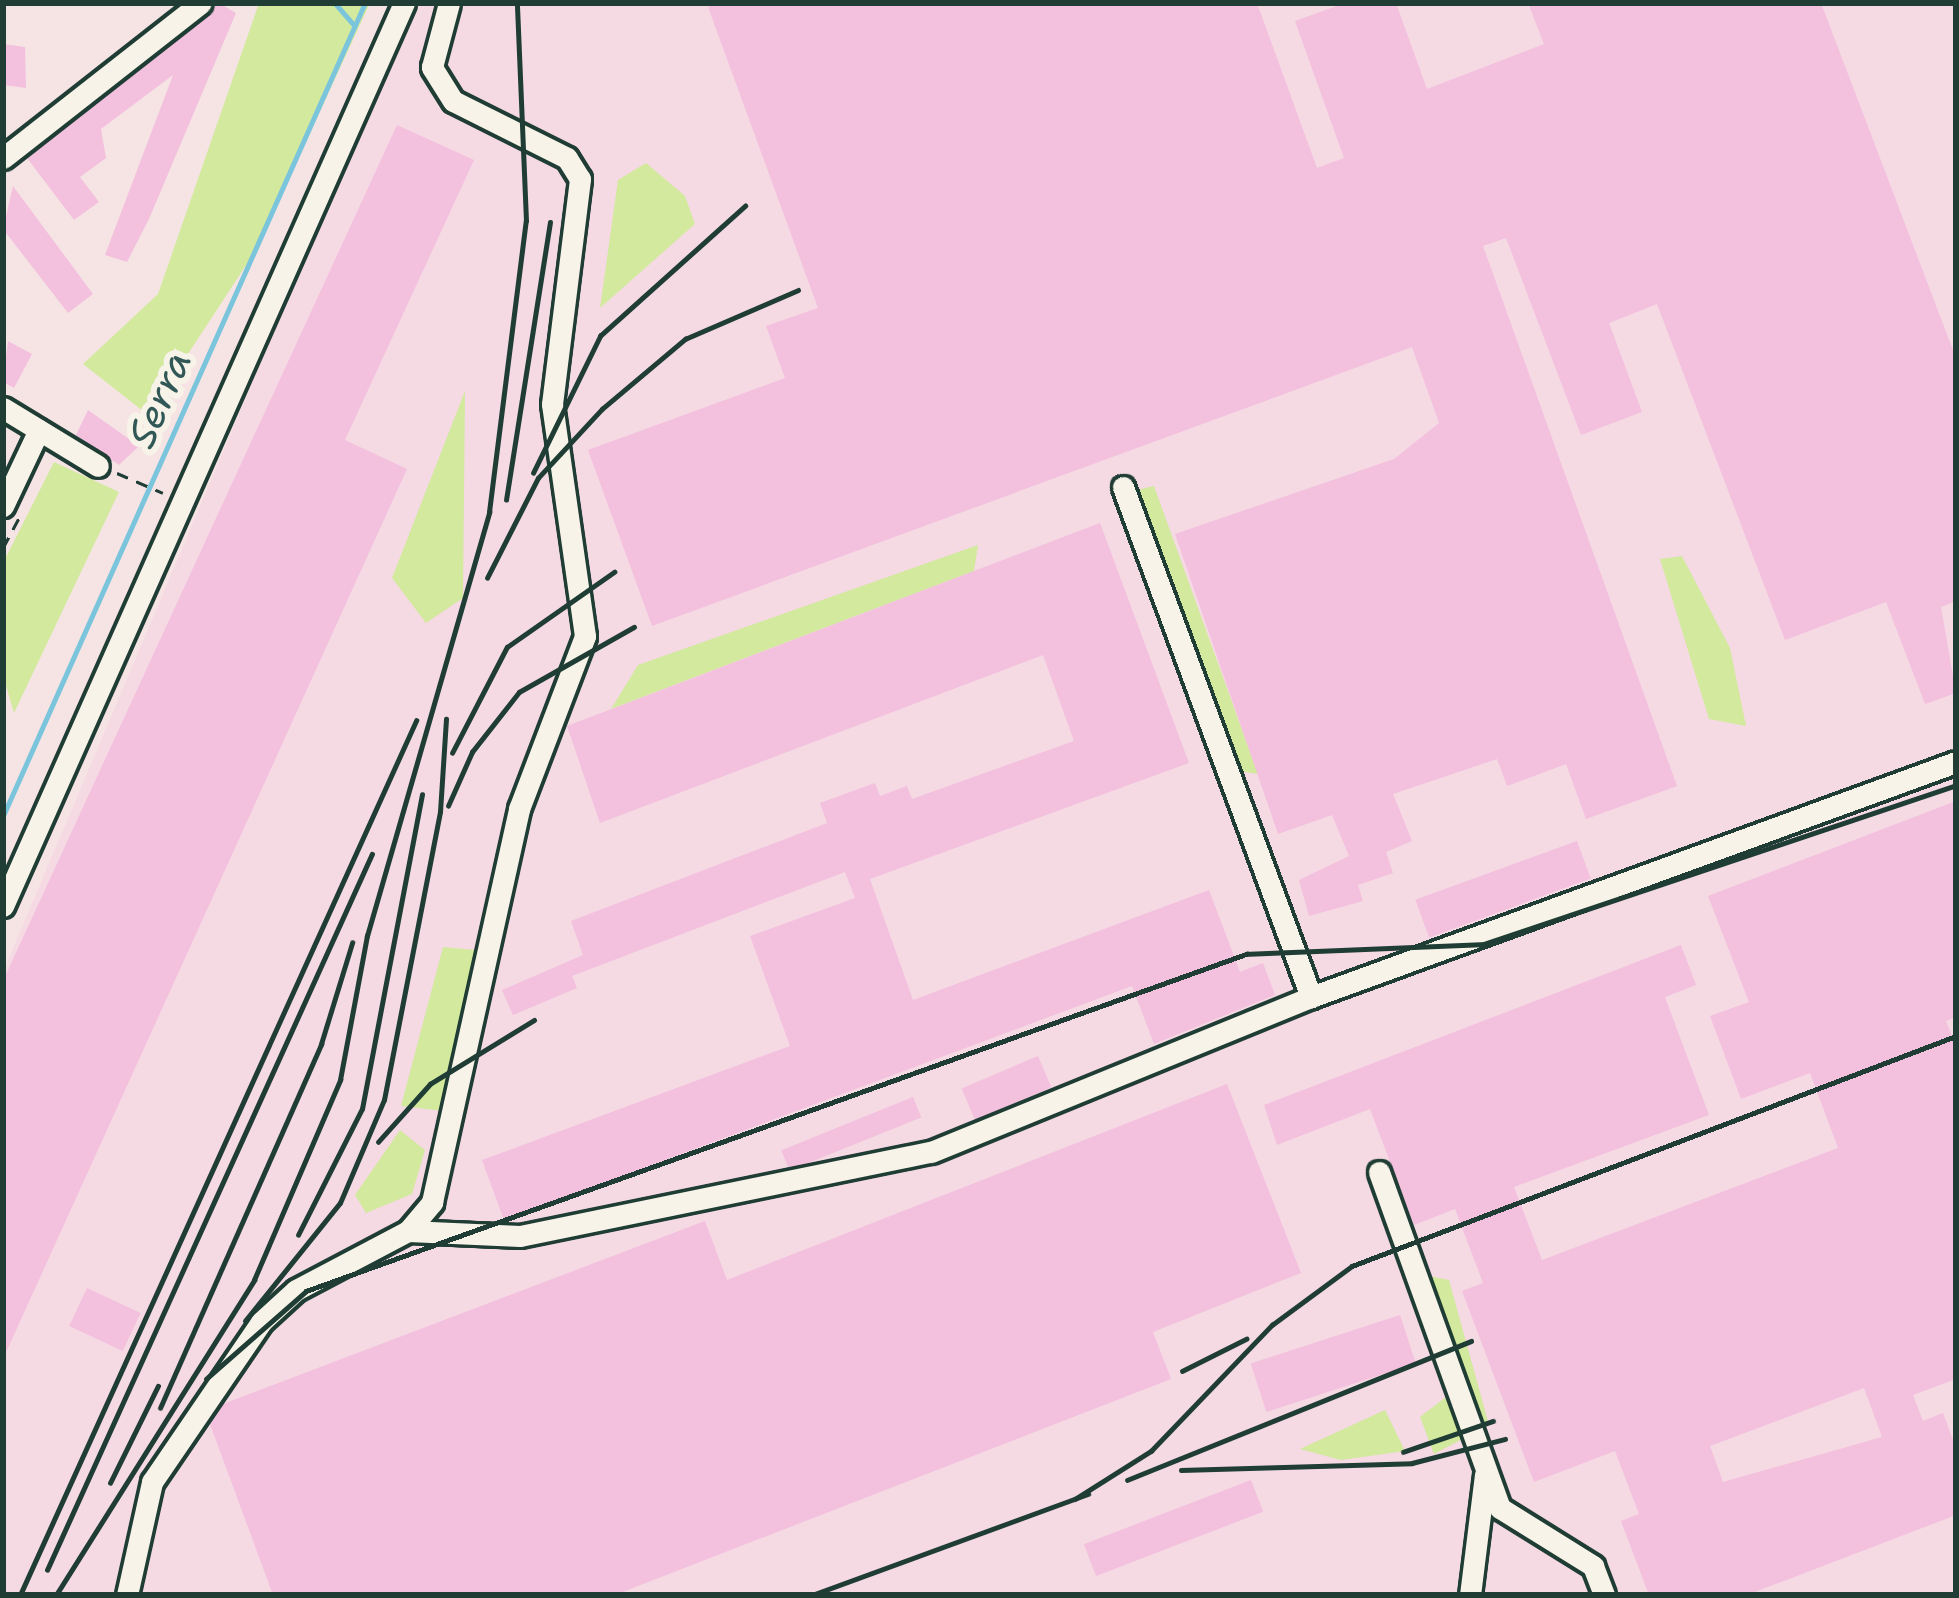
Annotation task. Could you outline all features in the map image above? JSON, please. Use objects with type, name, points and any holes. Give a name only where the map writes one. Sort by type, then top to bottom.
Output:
[{"type":"street","points":[[3,158],[201,3]]},
{"type":"street","points":[[3,907],[404,3]]},
{"type":"street","points":[[128,1595],[152,1482],[261,1322],[333,1267],[408,1231],[432,1202],[518,809],[585,636],[552,404],[580,179],[567,158],[453,101],[432,67],[449,3]]},
{"type":"street","points":[[3,408],[98,466]]},
{"type":"street","points":[[3,506],[39,430]]},
{"type":"street","points":[[1123,487],[1311,997]]},
{"type":"street","points":[[408,1231],[520,1236],[931,1152],[1311,997],[1956,762]]},
{"type":"street","points":[[1379,1172],[1500,1508],[1593,1566],[1604,1595]]},
{"type":"street","points":[[1470,1595],[1486,1468]]},
{"type":"path","points":[[129,477],[174,498]]},
{"type":"path","points":[[3,692],[3,737]]},
{"type":"shaded area","points":[[413,3],[1956,3],[1956,1595],[3,1595],[3,972]]},
{"type":"green space","points":[[259,3],[370,3],[256,250],[148,415],[83,364],[158,294]]},
{"type":"green space","points":[[646,163],[685,196],[695,224],[600,308],[618,180]]},
{"type":"green space","points":[[465,391],[463,598],[426,623],[392,578]]},
{"type":"green space","points":[[54,462],[119,492],[14,713],[3,675],[3,563]]},
{"type":"green space","points":[[1154,486],[1258,774],[1226,769],[1120,494]]},
{"type":"green space","points":[[978,545],[974,571],[611,709],[638,665]]},
{"type":"green space","points":[[1682,556],[1730,648],[1746,726],[1709,719],[1660,559]]},
{"type":"green space","points":[[443,947],[476,950],[443,1111],[401,1106]]},
{"type":"green space","points":[[400,1130],[425,1150],[412,1194],[366,1213],[355,1195]]},
{"type":"green space","points":[[1414,1273],[1449,1280],[1489,1425],[1434,1454],[1420,1417],[1451,1393]]},
{"type":"green space","points":[[1385,1410],[1405,1451],[1341,1460],[1300,1449]]},
{"type":"building","points":[[219,3],[236,13],[149,219],[127,262],[105,255],[173,75],[101,129],[106,158],[80,177],[99,202],[74,220],[27,158]]},
{"type":"building","points":[[720,3],[1257,3],[1317,168],[1344,158],[1295,21],[1345,3],[1396,3],[1427,89],[1544,44],[1528,3],[1821,3],[1956,358],[1956,601],[1941,607],[1956,693],[1925,704],[1886,602],[1785,640],[1657,304],[1609,323],[1642,412],[1581,435],[1506,238],[1483,246],[1677,786],[1586,819],[1566,764],[1507,786],[1497,759],[1393,794],[1412,841],[1386,852],[1393,873],[1358,885],[1363,901],[1309,916],[1299,880],[1349,856],[1332,815],[1278,834],[1175,534],[1394,459],[1439,423],[1412,347],[652,626],[588,450],[785,378],[766,326],[818,308],[708,7]]},
{"type":"building","points":[[3,44],[25,47],[26,88],[3,85]]},
{"type":"building","points":[[397,125],[474,160],[345,440],[407,469],[3,1359],[3,981]]},
{"type":"building","points":[[13,186],[93,294],[68,313],[3,229]]},
{"type":"building","points":[[8,341],[32,354],[14,388],[3,382]]},
{"type":"building","points":[[88,410],[139,446],[119,465],[76,435]]},
{"type":"building","points":[[1100,523],[1189,763],[870,879],[913,1000],[1209,890],[1240,972],[1263,963],[1275,995],[1154,1044],[1132,986],[504,1220],[482,1160],[790,1046],[750,936],[855,898],[845,872],[572,976],[577,988],[513,1015],[502,990],[583,955],[571,921],[827,823],[820,803],[875,783],[880,796],[907,786],[912,799],[1074,741],[1043,655],[600,823],[567,726]]},
{"type":"building","points":[[1956,801],[1956,1017],[1946,1021],[1956,1046],[1956,1379],[1913,1395],[1923,1421],[1943,1413],[1956,1448],[1956,1515],[1747,1595],[1649,1595],[1621,1521],[1639,1514],[1615,1451],[1534,1482],[1462,1291],[1483,1283],[1455,1209],[1414,1225],[1370,1109],[1277,1145],[1264,1105],[1681,945],[1696,985],[1665,997],[1709,1115],[1514,1187],[1542,1260],[1838,1148],[1810,1073],[1741,1099],[1710,1016],[1749,1002],[1708,896]],"holes":[[[1864,1388],[1882,1437],[1723,1482],[1710,1446]]]},
{"type":"building","points":[[1577,841],[1591,879],[1429,937],[1415,900]]},
{"type":"building","points":[[1038,1056],[1051,1087],[975,1120],[962,1088]]},
{"type":"building","points":[[1227,1084],[1301,1273],[1153,1332],[1171,1379],[615,1595],[273,1595],[210,1424],[223,1404],[705,1221],[727,1280]]},
{"type":"building","points":[[913,1097],[921,1117],[790,1171],[781,1150]]},
{"type":"building","points":[[87,1288],[140,1313],[123,1351],[69,1326]]},
{"type":"building","points":[[1400,1315],[1416,1364],[1266,1412],[1251,1364]]},
{"type":"building","points":[[1251,1480],[1263,1512],[1096,1576],[1084,1544]]},
{"type":"waterway","points":[[335,3],[355,26]]},
{"type":"waterway","name":"Serra","points":[[3,816],[365,3]]},
{"type":"railway","points":[[56,1595],[254,1280],[340,1080],[367,936],[489,512],[526,221],[517,3]]},
{"type":"railway","points":[[533,473],[600,336],[745,206]]},
{"type":"railway","points":[[506,500],[550,222]]},
{"type":"railway","points":[[487,578],[538,478],[602,409],[685,339],[798,290]]},
{"type":"railway","points":[[452,753],[507,647],[614,572]]},
{"type":"railway","points":[[448,806],[472,752],[519,692],[634,627]]},
{"type":"railway","points":[[245,1321],[340,1203],[384,1100],[440,812],[446,719]]},
{"type":"railway","points":[[20,1595],[416,721]]},
{"type":"railway","points":[[206,1379],[306,1291],[1246,954],[1484,944],[1956,785]]},
{"type":"railway","points":[[298,1235],[362,1109],[422,795]]},
{"type":"railway","points":[[47,1570],[372,854]]},
{"type":"railway","points":[[160,1408],[321,1044],[352,943]]},
{"type":"railway","points":[[378,1142],[430,1084],[534,1020]]},
{"type":"railway","points":[[1075,1499],[1151,1451],[1272,1325],[1352,1266],[1956,1036]]},
{"type":"railway","points":[[1182,1371],[1246,1339]]},
{"type":"railway","points":[[1127,1480],[1471,1341]]},
{"type":"railway","points":[[110,1483],[158,1386]]},
{"type":"railway","points":[[1403,1452],[1493,1421]]},
{"type":"railway","points":[[1181,1470],[1412,1463],[1505,1439]]},
{"type":"railway","points":[[812,1595],[1088,1494]]}]
